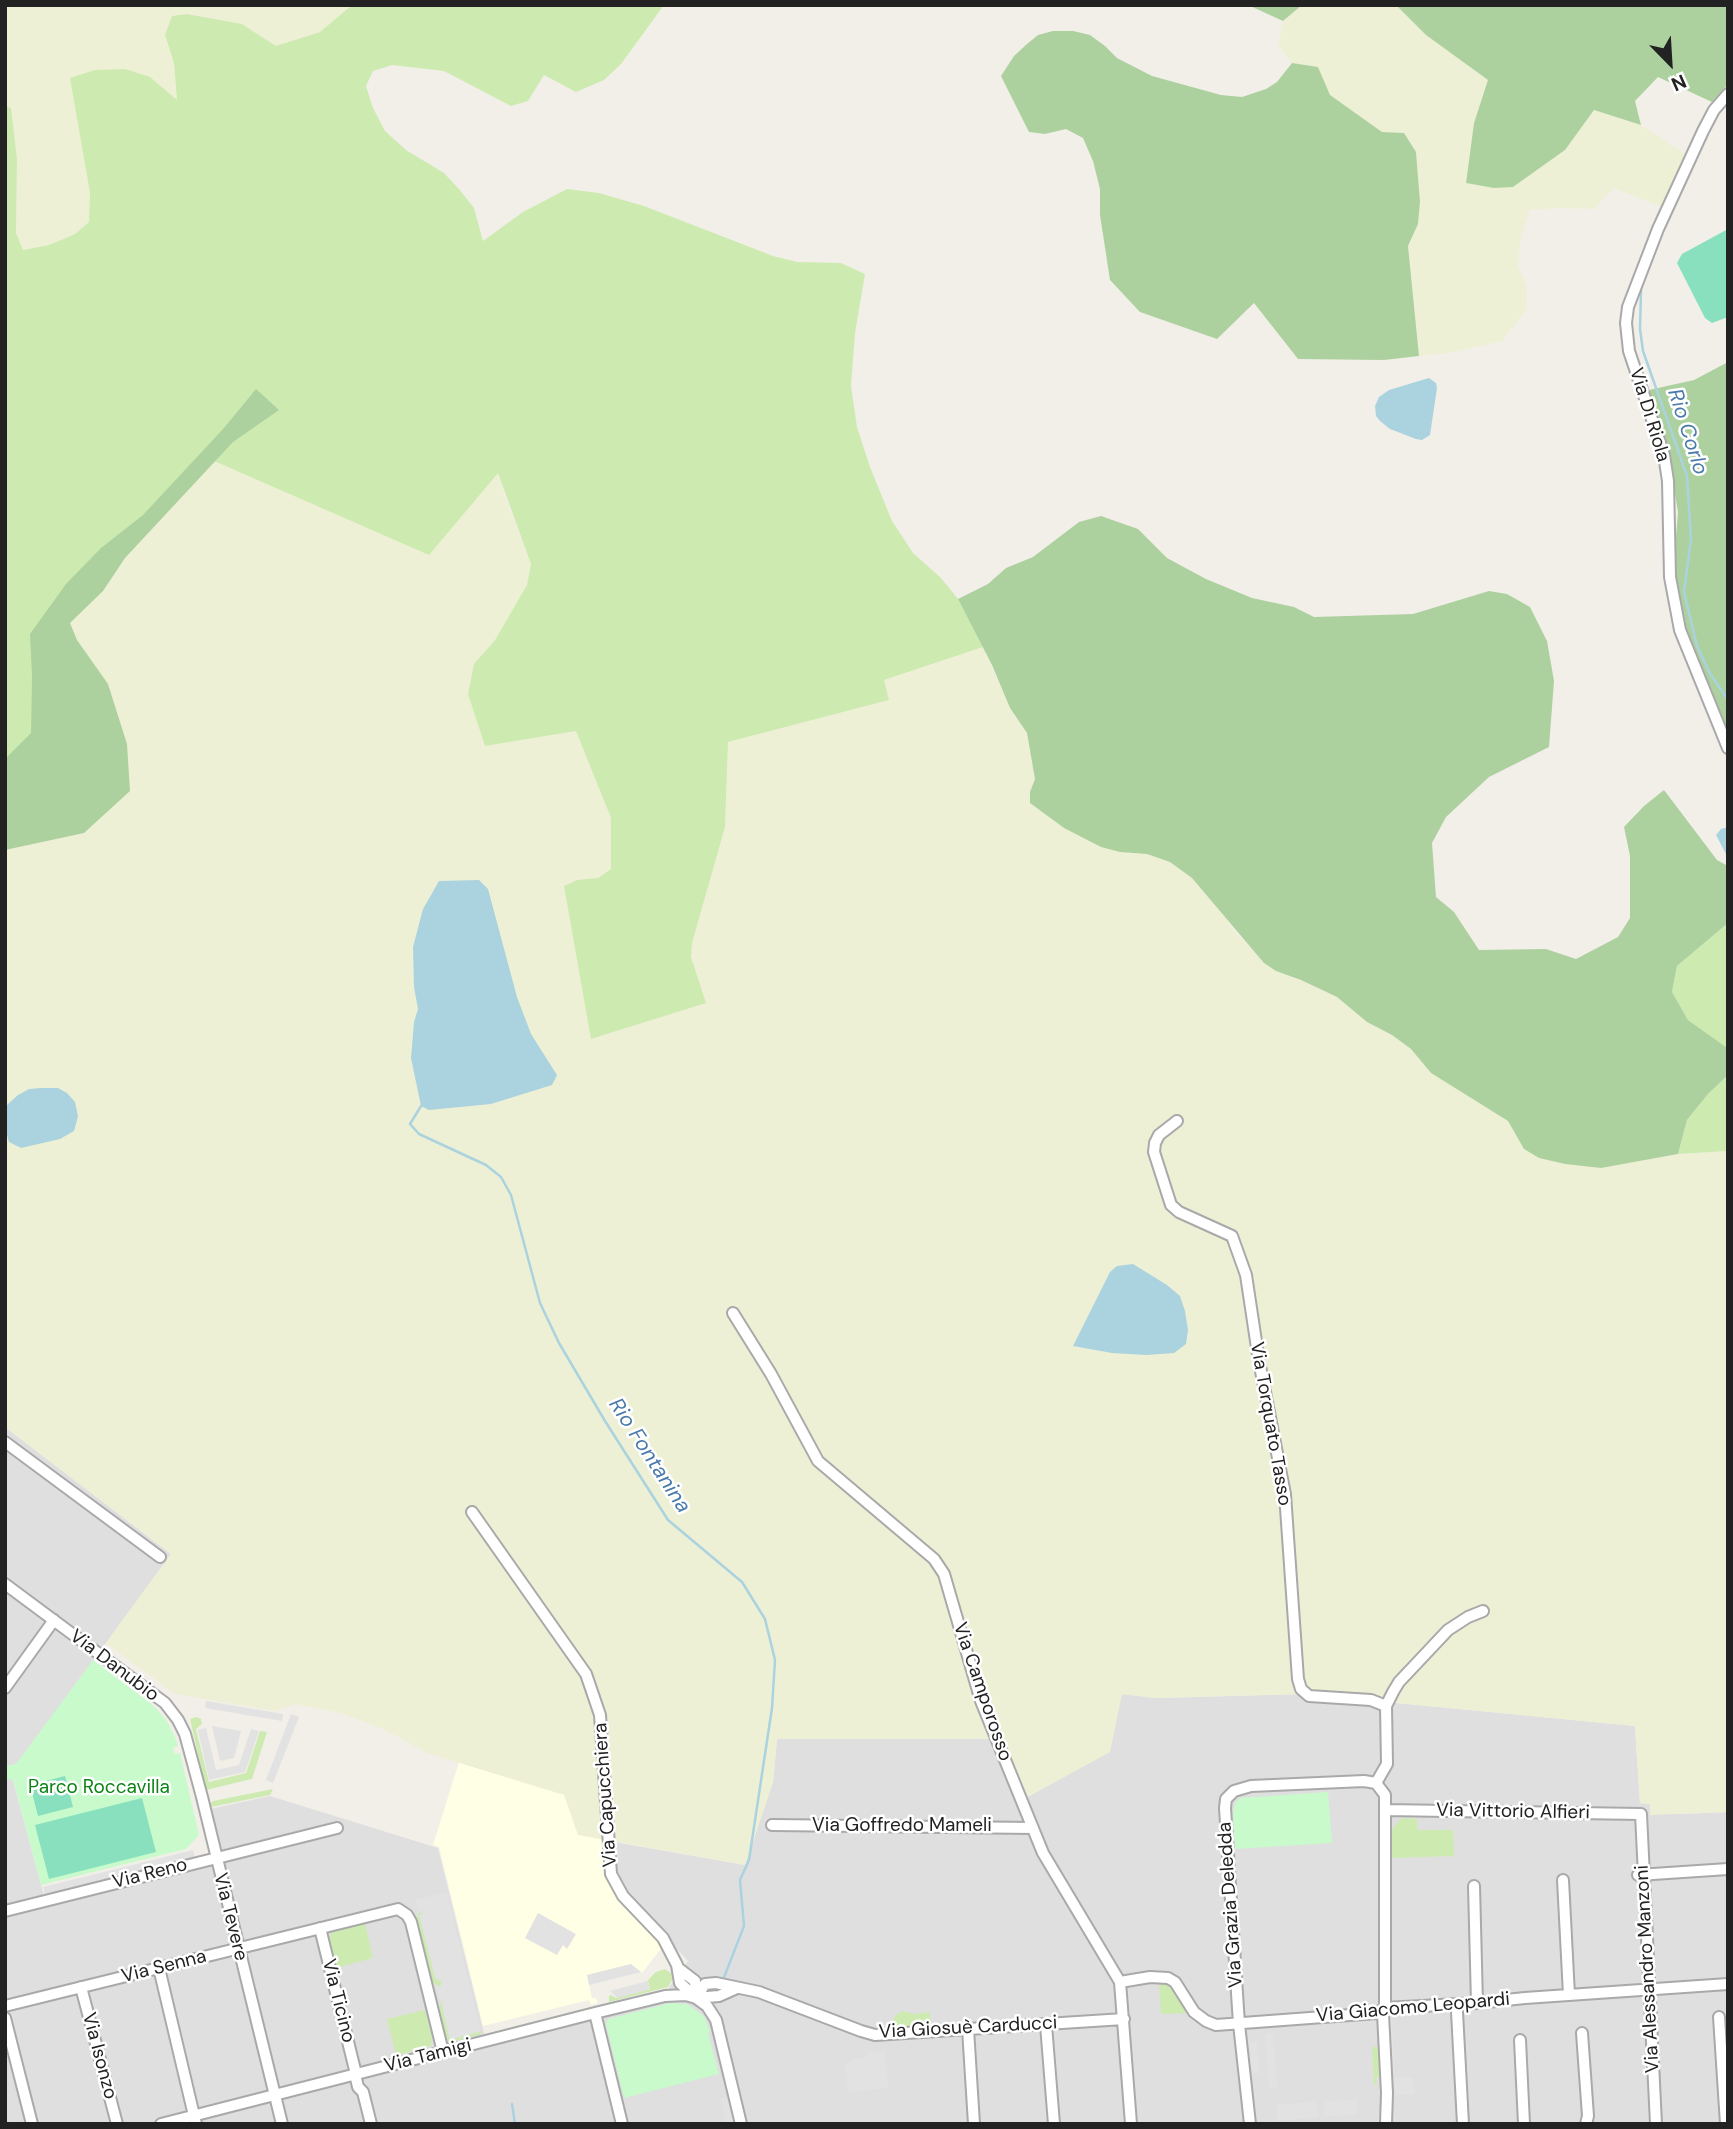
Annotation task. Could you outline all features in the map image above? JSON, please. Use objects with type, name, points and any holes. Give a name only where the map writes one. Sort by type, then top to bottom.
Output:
[{"type":"street","name":"Via Di Riola","points":[[1728,94],[1714,110],[1658,229],[1632,295],[1626,323],[1629,351],[1664,455],[1668,481],[1670,577],[1680,629],[1728,748]]},
{"type":"street","name":"Via Torquato Tasso","points":[[1177,1121],[1159,1135],[1154,1152],[1171,1205],[1179,1212],[1232,1236],[1246,1275],[1259,1360],[1285,1494],[1298,1679],[1301,1689],[1309,1696],[1371,1700],[1386,1706]]},
{"type":"street","name":"Via Camporosso","points":[[733,1314],[771,1374],[818,1461],[939,1566],[944,1574],[981,1701],[1043,1853],[1121,1982],[1131,2124]]},
{"type":"street","points":[[5,1442],[160,1557]]},
{"type":"street","name":"Via Capucchiera","points":[[472,1512],[586,1674],[600,1715],[611,1874],[623,1896],[663,1938],[678,1968],[680,1983],[712,2012]]},
{"type":"street","name":"Via Danubio","points":[[5,1584],[165,1703],[173,1713]]},
{"type":"street","points":[[1386,2124],[1383,2014],[1385,1795],[1376,1783],[1387,1764],[1386,1706],[1399,1682],[1442,1635],[1468,1617],[1483,1611]]},
{"type":"street","name":"Via Danubio","points":[[5,1688],[54,1620]]},
{"type":"street","name":"Via Tevere","points":[[173,1713],[185,1734],[282,2124]]},
{"type":"street","name":"Via Grazia Deledda","points":[[1250,2124],[1239,2024],[1225,1819],[1226,1799],[1234,1791],[1251,1786],[1364,1781],[1376,1783]]},
{"type":"street","name":"Via Vittorio Alfieri","points":[[1385,1810],[1641,1814]]},
{"type":"street","name":"Via Alessandro Manzoni","points":[[1641,1814],[1641,1874],[1656,2124]]},
{"type":"street","name":"Via Goffredo Mameli","points":[[772,1825],[1033,1828]]},
{"type":"street","name":"Via Reno","points":[[5,1911],[337,1828]]},
{"type":"street","points":[[1641,1874],[1728,1869]]},
{"type":"street","points":[[1563,1880],[1569,1995]]},
{"type":"street","points":[[1474,1886],[1477,2003]]},
{"type":"street","name":"Via Senna","points":[[5,2006],[396,1909],[404,1912],[411,1922],[443,2052]]},
{"type":"street","name":"Via Ticino","points":[[320,1928],[358,2087],[363,2092],[371,2124]]},
{"type":"street","points":[[159,1968],[195,2120]]},
{"type":"street","name":"Via Giacomo Leopardi","points":[[1121,1982],[1150,1977],[1168,1978],[1175,1982],[1194,2012],[1216,2025],[1377,2013],[1385,2008],[1728,1984]]},
{"type":"street","name":"Via Giosuè Carducci","points":[[696,1998],[723,1985],[759,1992],[875,2035],[1124,2019]]},
{"type":"street","name":"Via Isonzo","points":[[81,1987],[117,2124]]},
{"type":"street","points":[[737,1988],[712,2012],[722,2040],[741,2124]]},
{"type":"street","name":"Via Giosuè Carducci","points":[[696,1998],[719,1996],[737,1988]]},
{"type":"street","name":"Via Tamigi","points":[[161,2124],[195,2120],[274,2094],[665,1996],[686,1995],[696,1998]]},
{"type":"street","points":[[1457,2012],[1463,2124]]},
{"type":"street","points":[[595,2013],[622,2124]]},
{"type":"street","points":[[1719,2017],[1726,2124]]},
{"type":"street","points":[[5,2018],[32,2124]]},
{"type":"street","points":[[1046,2025],[1054,2124]]},
{"type":"street","points":[[968,2029],[974,2124]]},
{"type":"street","points":[[1582,2033],[1588,2116],[1586,2124]]},
{"type":"street","points":[[1520,2040],[1524,2124]]},
{"type":"shaded area","points":[[5,5],[352,5],[320,32],[276,46],[242,24],[187,14],[172,16],[165,35],[174,63],[177,101],[150,77],[71,78],[90,193],[89,222],[75,234],[49,245],[23,250],[16,233],[17,159],[11,108],[5,106]]},
{"type":"shaded area","points":[[1302,5],[1396,5],[1426,35],[1488,80],[1474,123],[1466,182],[1513,187],[1565,150],[1593,110],[1641,125],[1691,158],[1665,208],[1613,188],[1594,209],[1530,210],[1521,238],[1518,265],[1527,287],[1527,309],[1502,341],[1449,353],[1419,356],[1408,246],[1418,224],[1420,202],[1416,152],[1404,133],[1382,132],[1329,95],[1318,67],[1292,63],[1278,45],[1283,21]]},
{"type":"shaded area","points":[[205,457],[498,472],[531,564],[527,585],[495,640],[474,664],[485,746],[576,731],[611,818],[611,869],[598,878],[577,880],[564,886],[592,1039],[705,1003],[691,957],[692,943],[725,827],[728,742],[889,700],[884,680],[983,647],[1010,708],[1027,733],[1035,779],[1030,792],[1030,803],[1064,828],[1120,852],[1147,854],[1170,862],[1192,878],[1219,908],[1236,933],[1276,971],[1337,997],[1367,1022],[1392,1035],[1411,1049],[1431,1073],[1508,1121],[1524,1149],[1539,1158],[1601,1168],[1678,1154],[1728,1151],[1728,1812],[1650,1815],[1650,1804],[1640,1803],[1635,1726],[1304,1694],[1155,1698],[1122,1694],[1110,1752],[1026,1798],[998,1739],[777,1739],[773,1782],[745,1865],[578,1835],[564,1795],[427,1753],[385,1730],[341,1713],[296,1704],[275,1711],[175,1694],[106,1643],[171,1554],[5,1427],[5,758],[43,739],[30,634]]},
{"type":"shaded area","points":[[5,1427],[171,1554],[11,1773],[47,1907],[224,1862],[210,1809],[270,1796],[438,1848],[486,2041],[662,1997],[688,1961],[614,1883],[614,1842],[745,1865],[773,1782],[777,1739],[999,1739],[1121,1694],[1156,1698],[1304,1694],[1635,1726],[1640,1803],[1683,1814],[1728,1812],[1728,2124],[5,2124]]},
{"type":"shaded area","points":[[206,1701],[283,1714],[282,1721],[205,1708]]},
{"type":"shaded area","points":[[291,1714],[299,1717],[273,1783],[266,1780]]},
{"type":"shaded area","points":[[212,1726],[241,1731],[234,1758],[220,1761]]},
{"type":"shaded area","points":[[206,1728],[216,1770],[239,1765],[251,1729],[259,1731],[245,1772],[209,1780],[198,1730]]},
{"type":"shaded area","points":[[460,1759],[599,1805],[607,1881],[621,1903],[663,1946],[642,1973],[631,1964],[587,1975],[592,1998],[596,1998],[598,2003],[591,2005],[589,2000],[483,2026],[439,1847],[433,1845]]},
{"type":"shaded area","points":[[193,1850],[195,1858],[45,1895],[43,1887]]},
{"type":"shaded area","points":[[447,1892],[481,2031],[450,2040],[442,2007],[443,2000],[441,2003],[436,1985],[440,1987],[442,1982],[435,1978],[419,1915],[423,1915],[420,1910],[419,1913],[415,1900]]},
{"type":"shaded area","points":[[538,1913],[576,1934],[567,1949],[563,1945],[557,1955],[525,1938]]},
{"type":"shaded area","points":[[631,1964],[641,1972],[589,1985],[587,1975]]},
{"type":"shaded area","points":[[648,1981],[650,1989],[618,1998],[610,1991]]},
{"type":"shaded area","points":[[1387,2016],[1392,2016],[1394,2073],[1390,2073]]},
{"type":"shaded area","points":[[1273,2033],[1277,2087],[1269,2088],[1265,2034]]},
{"type":"shaded area","points":[[1257,2041],[1260,2073],[1252,2074],[1249,2042]]},
{"type":"shaded area","points":[[885,2051],[888,2088],[848,2092],[845,2067],[851,2059],[863,2058],[869,2052]]},
{"type":"shaded area","points":[[1414,2077],[1414,2094],[1392,2095],[1391,2078]]},
{"type":"shaded area","points":[[728,2096],[734,2124],[726,2124],[720,2098]]},
{"type":"shaded area","points":[[1357,2099],[1358,2114],[1324,2117],[1323,2102]]},
{"type":"shaded area","points":[[1317,2101],[1319,2117],[1278,2121],[1277,2105]]},
{"type":"green space","points":[[352,5],[664,5],[621,64],[604,80],[576,92],[544,75],[528,101],[511,106],[444,71],[392,65],[373,71],[366,86],[373,108],[385,131],[406,150],[444,173],[474,208],[483,241],[523,212],[567,189],[599,193],[644,206],[773,256],[797,262],[841,263],[865,274],[855,333],[851,386],[857,427],[892,521],[913,553],[941,578],[958,599],[983,647],[884,680],[889,700],[728,742],[725,827],[692,943],[691,957],[706,1003],[591,1039],[564,886],[577,880],[598,878],[611,869],[611,818],[576,731],[485,746],[468,694],[474,664],[495,640],[527,585],[531,564],[498,473],[429,555],[205,457],[65,612],[43,739],[5,758],[5,106],[11,108],[17,159],[16,233],[23,250],[49,245],[75,234],[89,222],[90,193],[70,78],[95,70],[125,69],[150,77],[177,100],[174,63],[165,35],[172,16],[187,14],[242,24],[276,46],[320,32]]},
{"type":"green space","points":[[1248,5],[1302,5],[1283,21]]},
{"type":"green space","points":[[1396,5],[1728,5],[1728,84],[1712,102],[1658,77],[1635,101],[1641,125],[1594,110],[1565,150],[1513,187],[1494,188],[1466,183],[1474,123],[1488,80],[1426,35]]},
{"type":"green space","points":[[1053,31],[1073,31],[1090,35],[1117,58],[1152,76],[1221,95],[1242,97],[1266,89],[1277,82],[1292,63],[1318,67],[1330,95],[1382,132],[1404,133],[1416,152],[1420,202],[1418,224],[1408,246],[1419,356],[1384,360],[1298,359],[1254,303],[1217,339],[1140,312],[1110,280],[1100,215],[1100,189],[1093,161],[1083,138],[1066,129],[1045,134],[1029,132],[1001,76],[1014,56],[1027,44],[1038,35]]},
{"type":"green space","points":[[1728,229],[1728,317],[1712,323],[1705,318],[1677,263],[1682,254]]},
{"type":"green space","points":[[1728,362],[1728,741],[1694,666],[1677,599],[1674,561],[1678,512],[1674,488],[1640,392],[1694,380]]},
{"type":"green space","points":[[256,389],[279,410],[233,442],[125,558],[103,591],[70,623],[77,640],[108,684],[127,744],[130,791],[84,833],[5,850],[5,759],[31,733],[30,634],[66,584],[101,548],[143,515],[224,428]]},
{"type":"green space","points":[[1101,516],[1138,529],[1167,558],[1206,579],[1252,598],[1294,607],[1314,617],[1413,614],[1489,591],[1507,594],[1530,607],[1547,641],[1554,681],[1549,747],[1489,777],[1446,817],[1432,843],[1436,897],[1454,912],[1479,950],[1546,949],[1576,959],[1618,937],[1630,918],[1630,856],[1624,827],[1664,790],[1717,860],[1728,866],[1728,923],[1677,966],[1672,992],[1688,1020],[1726,1047],[1728,1075],[1687,1120],[1678,1154],[1601,1168],[1539,1158],[1524,1149],[1508,1121],[1431,1073],[1411,1049],[1392,1035],[1367,1022],[1337,997],[1276,971],[1264,963],[1192,878],[1170,862],[1147,854],[1101,847],[1064,828],[1030,803],[1030,792],[1035,779],[1027,733],[1010,708],[992,665],[958,599],[988,584],[1006,568],[1033,557],[1079,522]]},
{"type":"green space","points":[[1728,923],[1728,1066],[1726,1047],[1688,1020],[1672,992],[1677,966]]},
{"type":"green space","points":[[1728,1075],[1728,1151],[1678,1154],[1687,1120]]},
{"type":"green space","name":"Parco Roccavilla","points":[[93,1660],[154,1706],[167,1721],[178,1746],[173,1748],[175,1754],[180,1753],[199,1835],[186,1849],[41,1885],[13,1779],[5,1780],[5,1766],[16,1764]]},
{"type":"green space","points":[[190,1719],[201,1719],[202,1724],[196,1729],[209,1782],[246,1773],[260,1731],[267,1732],[252,1779],[206,1790]]},
{"type":"green space","points":[[65,1776],[73,1807],[38,1816],[30,1785]]},
{"type":"green space","points":[[273,1789],[270,1795],[211,1807],[210,1804],[213,1801]]},
{"type":"green space","points":[[1328,1792],[1332,1843],[1235,1849],[1233,1814],[1235,1804],[1240,1798]]},
{"type":"green space","points":[[142,1798],[156,1852],[49,1879],[35,1825]]},
{"type":"green space","points":[[1402,1818],[1417,1819],[1418,1830],[1453,1830],[1454,1856],[1392,1858],[1392,1829]]},
{"type":"green space","points":[[420,1910],[442,1982],[440,1987],[433,1983],[417,1918]]},
{"type":"green space","points":[[365,1923],[373,1958],[336,1968],[329,1941],[331,1933]]},
{"type":"green space","points":[[665,1969],[671,1973],[672,1980],[668,1987],[609,2002],[611,1995],[616,1998],[650,1989],[648,1980],[656,1972]]},
{"type":"green space","points":[[1159,1981],[1170,1984],[1190,2013],[1161,2014]]},
{"type":"green space","points":[[443,1999],[450,2039],[481,2031],[482,2034],[448,2043],[439,2007]]},
{"type":"green space","points":[[671,2003],[687,2004],[704,2016],[719,2074],[624,2098],[606,2024],[608,2019]]},
{"type":"green space","points":[[425,2010],[432,2037],[431,2045],[396,2055],[387,2019]]},
{"type":"green space","points":[[902,2011],[915,2014],[929,2012],[932,2024],[892,2027],[891,2023],[896,2015]]},
{"type":"green space","points":[[1372,2047],[1379,2047],[1381,2077],[1376,2078],[1377,2085],[1374,2085]]},
{"type":"water","points":[[1429,378],[1436,383],[1437,388],[1430,435],[1422,440],[1416,439],[1390,429],[1376,416],[1375,406],[1379,397],[1389,390]]},
{"type":"water","points":[[1728,827],[1728,858],[1716,835],[1721,829]]},
{"type":"water","points":[[479,880],[488,889],[517,997],[531,1034],[557,1075],[552,1085],[491,1104],[429,1110],[421,1106],[411,1058],[414,1022],[418,1009],[414,987],[413,947],[423,909],[439,881]]},
{"type":"water","points":[[58,1088],[75,1102],[78,1116],[74,1131],[60,1139],[21,1148],[9,1142],[5,1128],[7,1105],[29,1089]]},
{"type":"water","points":[[1133,1264],[1180,1296],[1188,1330],[1186,1344],[1174,1353],[1147,1355],[1112,1353],[1073,1346],[1110,1272],[1117,1266]]},
{"type":"waterway","name":"Rio Corlo","points":[[1641,290],[1640,329],[1643,351],[1687,476],[1691,539],[1684,592],[1697,646],[1709,672],[1728,700]]},
{"type":"waterway","name":"Rio Fontanina","points":[[421,1106],[410,1124],[419,1134],[486,1165],[501,1177],[511,1195],[540,1303],[559,1343],[605,1421],[668,1520],[742,1582],[765,1619],[775,1660],[772,1708],[749,1860],[740,1880],[744,1926],[723,1980]]},
{"type":"waterway","points":[[512,2104],[515,2124]]}]
